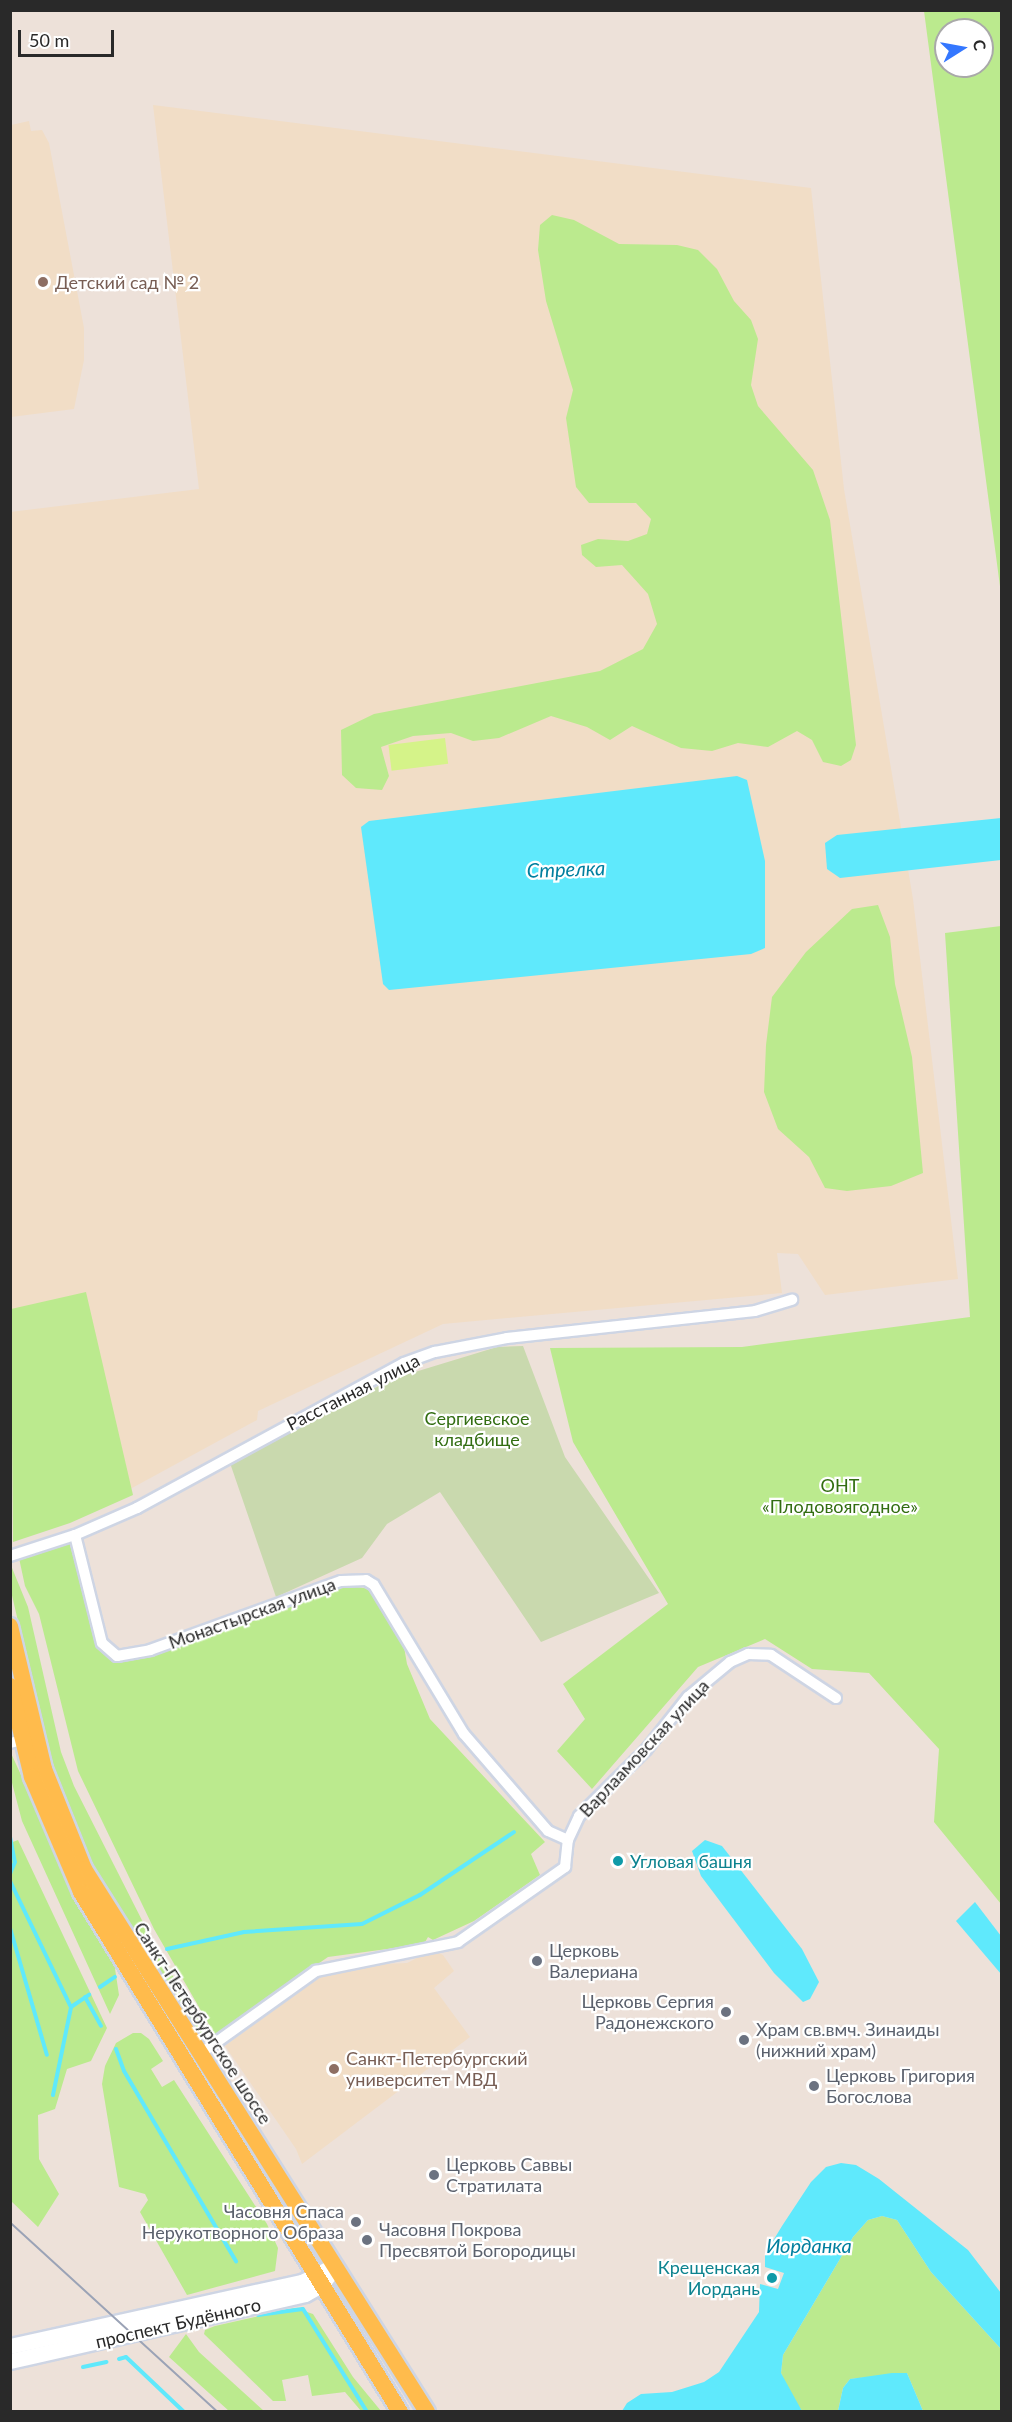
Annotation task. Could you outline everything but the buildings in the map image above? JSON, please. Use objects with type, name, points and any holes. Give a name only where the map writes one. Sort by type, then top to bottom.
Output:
[{"type":"main road","name":"Санкт-Петербургское шоссе","points":[[10,1626],[44,1769],[67,1832],[104,1904],[427,2412]]},
{"type":"main road","name":"Санкт-Петербургское шоссе","points":[[10,1686],[17,1742],[52,1831],[99,1925],[400,2412]]},
{"type":"main road","points":[[317,2280],[335,2267]]},
{"type":"main road","name":"проспект Будённого","points":[[10,2346],[317,2280]]},
{"type":"main road","name":"проспект Будённого","points":[[10,2361],[304,2294],[317,2280]]},
{"type":"street","name":"Расстанная улица","points":[[10,1556],[75,1535],[137,1508],[404,1363],[435,1352],[507,1338],[746,1312],[792,1300]]},
{"type":"street","name":"Монастырская улица","points":[[75,1535],[102,1643],[117,1656],[150,1650],[341,1581],[366,1580],[374,1585],[464,1734],[548,1831],[568,1840]]},
{"type":"street","name":"Варлаамовская улица","points":[[200,2054],[316,1971],[458,1942],[565,1867],[568,1840],[579,1815],[646,1750],[688,1697],[730,1662],[748,1654],[771,1655],[836,1698]]},
{"type":"shaded area","points":[[153,105],[811,188],[844,489],[913,899],[958,1279],[825,1295],[798,1254],[777,1253],[782,1293],[443,1324],[258,1411],[257,1420],[132,1488],[38,1526],[10,1410],[10,512],[199,489]]},
{"type":"shaded area","name":"Детский сад № 2","points":[[29,121],[31,131],[42,130],[49,143],[84,328],[84,360],[74,409],[11,417],[11,125]]},
{"type":"shaded area","name":"Санкт-Петербургский университет МВД","points":[[433,1950],[443,1955],[454,1971],[434,1988],[470,2037],[302,2164],[296,2149],[225,2046],[317,1976],[363,1965],[407,1963]]},
{"type":"green space","points":[[924,11],[1001,11],[1001,594]]},
{"type":"green space","points":[[552,215],[574,220],[619,244],[677,245],[698,250],[717,269],[734,301],[751,320],[758,339],[751,385],[758,406],[813,470],[830,520],[856,745],[851,760],[841,766],[823,762],[812,740],[797,731],[768,747],[738,743],[712,751],[681,748],[632,726],[610,740],[587,727],[551,716],[499,738],[473,741],[451,733],[413,736],[381,747],[389,776],[382,790],[356,788],[342,775],[341,730],[374,714],[600,671],[643,649],[657,624],[648,594],[622,565],[596,567],[582,555],[581,545],[598,539],[628,541],[647,534],[651,519],[636,503],[589,503],[576,487],[566,418],[573,390],[546,301],[538,250],[540,225]]},
{"type":"green space","points":[[445,738],[448,764],[392,771],[388,745]]},
{"type":"green space","points":[[878,905],[890,937],[895,984],[912,1057],[923,1173],[891,1186],[847,1191],[825,1188],[809,1157],[778,1129],[764,1092],[766,1045],[772,997],[806,952],[852,909]]},
{"type":"green space","name":"ОНТ «Плодовоягодное»","points":[[1002,926],[1001,1904],[934,1822],[939,1749],[869,1673],[812,1669],[765,1639],[698,1667],[592,1789],[557,1751],[585,1719],[563,1684],[668,1604],[573,1442],[550,1348],[742,1347],[970,1317],[945,933]]},
{"type":"green space","points":[[86,1292],[133,1495],[70,1523],[13,1542],[11,1309]]},
{"type":"green space","name":"Сергиевское кладбище","points":[[523,1346],[565,1457],[659,1593],[541,1642],[440,1492],[387,1524],[362,1558],[276,1597],[230,1463],[392,1379],[497,1347]]},
{"type":"green space","points":[[69,1541],[98,1645],[121,1662],[240,1626],[344,1585],[370,1589],[403,1641],[407,1664],[430,1719],[545,1842],[531,1854],[540,1875],[474,1921],[433,1940],[428,1937],[424,1944],[328,1957],[215,2035],[154,1929],[78,1771],[39,1614],[25,1586],[19,1558]]},
{"type":"green space","points":[[10,1563],[28,1607],[61,1752],[74,1786],[153,1942],[210,2039],[202,2046],[108,1898],[54,1777],[11,1591]]},
{"type":"green space","points":[[10,1751],[76,1895],[114,1962],[119,1995],[110,2014],[22,1821],[11,1779]]},
{"type":"green space","points":[[18,1840],[107,2028],[91,2061],[67,2069],[55,2109],[38,2115],[39,2159],[59,2194],[38,2227],[11,2201],[10,1843]]},
{"type":"green space","points":[[133,2033],[141,2033],[149,2039],[163,2061],[151,2069],[162,2087],[174,2080],[267,2224],[278,2248],[275,2271],[187,2295],[140,2212],[148,2200],[145,2194],[119,2187],[102,2084],[105,2066],[116,2043]]},
{"type":"green space","points":[[882,2216],[897,2220],[931,2272],[1001,2349],[1001,2411],[923,2411],[907,2373],[850,2379],[843,2388],[838,2411],[802,2411],[791,2395],[781,2373],[783,2355],[853,2237],[868,2220]]},
{"type":"green space","points":[[295,2308],[313,2314],[353,2377],[381,2411],[361,2411],[345,2392],[312,2396],[308,2375],[282,2380],[286,2401],[273,2401],[204,2334],[205,2330],[215,2326]]},
{"type":"green space","points":[[186,2334],[199,2352],[264,2411],[229,2411],[169,2357]]},
{"type":"water","name":"Стрелка","points":[[737,776],[747,780],[765,861],[765,948],[751,954],[389,990],[383,984],[361,827],[369,821]]},
{"type":"water","points":[[1001,818],[1001,860],[840,878],[827,869],[825,843],[837,835]]},
{"type":"water","points":[[705,1840],[722,1846],[802,1949],[819,1982],[810,1999],[803,2002],[774,1973],[701,1876],[692,1851]]},
{"type":"water","points":[[975,1902],[1001,1936],[1001,1974],[956,1921]]},
{"type":"water","name":"Иорданка","points":[[841,2163],[856,2165],[879,2179],[968,2250],[1001,2293],[1001,2349],[931,2272],[897,2220],[882,2216],[868,2220],[853,2237],[783,2355],[781,2373],[802,2411],[622,2411],[627,2403],[641,2394],[672,2392],[704,2382],[719,2372],[759,2312],[760,2284],[778,2289],[784,2273],[765,2267],[765,2254],[811,2182],[826,2167]]},
{"type":"water","points":[[907,2373],[923,2411],[838,2411],[843,2388],[850,2379]]},
{"type":"waterway","points":[[167,1949],[244,1932],[362,1924],[420,1895],[514,1832]]},
{"type":"waterway","points":[[10,1837],[15,1862],[10,1874]]},
{"type":"waterway","points":[[10,1881],[71,2007]]},
{"type":"waterway","points":[[10,1928],[47,2055]]},
{"type":"waterway","points":[[100,1987],[115,1977]]},
{"type":"waterway","points":[[53,2095],[71,2007],[89,1995]]},
{"type":"waterway","points":[[85,1997],[101,2026]]},
{"type":"waterway","points":[[116,2049],[124,2071],[236,2261]]},
{"type":"waterway","points":[[258,2315],[303,2309],[367,2412]]},
{"type":"waterway","points":[[119,2359],[126,2357],[184,2412]]},
{"type":"waterway","points":[[83,2367],[106,2362]]},
{"type":"tram line","points":[[10,2222],[218,2412]]},
{"type":"place","name":"Детский сад № 2","points":[[43,282]]},
{"type":"place","name":"Угловая башня","points":[[618,1861]]},
{"type":"place","name":"Церковь Валериана","points":[[537,1961]]},
{"type":"place","name":"Церковь Сергия Радонежского","points":[[726,2012]]},
{"type":"place","name":"Храм св.вмч. Зинаиды (нижний храм)","points":[[744,2040]]},
{"type":"place","name":"Санкт-Петербургский университет МВД","points":[[334,2069]]},
{"type":"place","name":"Церковь Григория Богослова","points":[[814,2086]]},
{"type":"place","name":"Церковь Саввы Стратилата","points":[[434,2175]]},
{"type":"place","name":"Часовня Спаса Нерукотворного Образа","points":[[356,2222]]},
{"type":"place","name":"Часовня Покрова Пресвятой Богородицы","points":[[367,2240]]},
{"type":"place","name":"Крещенская Иордань","points":[[772,2278]]}]
